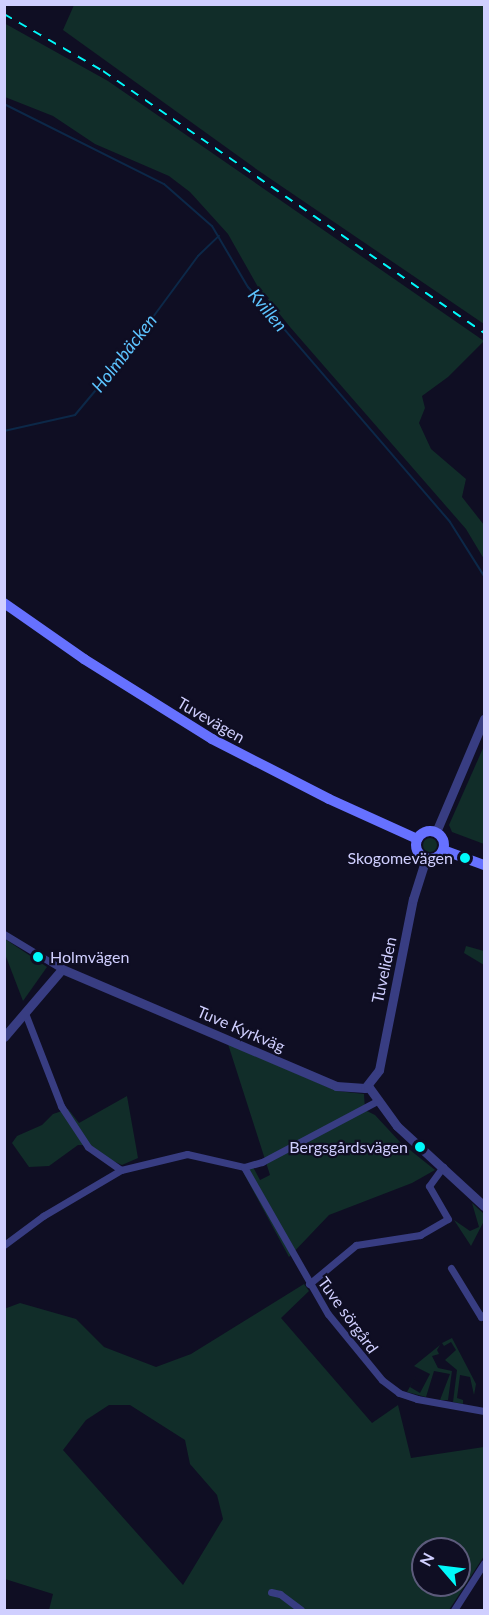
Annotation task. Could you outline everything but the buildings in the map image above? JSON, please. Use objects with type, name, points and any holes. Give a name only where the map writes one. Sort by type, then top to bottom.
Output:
[{"type":"main road","name":"Tuvevägen","points":[[4,603],[84,659],[212,739],[313,792],[417,839]]},
{"type":"main road","points":[[425,832],[436,832],[443,839],[443,850],[436,858],[426,858],[417,850],[417,839],[425,832]]},
{"type":"main road","points":[[443,850],[484,865]]},
{"type":"street","points":[[436,832],[484,719]]},
{"type":"street","name":"Tuveliden","points":[[368,1086],[380,1070],[413,899],[426,858]]},
{"type":"street","name":"Tuve Kyrkväg","points":[[4,934],[62,969],[336,1086],[353,1090],[368,1086]]},
{"type":"street","points":[[4,1037],[62,969]]},
{"type":"street","points":[[25,1013],[61,1106],[88,1147],[121,1170]]},
{"type":"street","points":[[368,1086],[397,1126],[484,1206]]},
{"type":"street","points":[[4,1245],[43,1216],[121,1170],[187,1154],[244,1167],[297,1147],[377,1101]]},
{"type":"street","name":"Tuve sörgård","points":[[244,1167],[309,1284],[360,1356],[392,1389],[418,1400],[484,1411]]},
{"type":"street","points":[[309,1284],[356,1245],[420,1236],[448,1219],[429,1186],[443,1167]]},
{"type":"street","points":[[451,1268],[481,1317],[484,1315]]},
{"type":"street","points":[[454,1611],[484,1563]]},
{"type":"street","points":[[271,1592],[301,1611]]},
{"type":"green space","points":[[74,5],[484,5],[484,324],[259,171],[63,30]]},
{"type":"green space","points":[[4,23],[108,81],[484,341],[448,377],[422,396],[425,408],[419,423],[431,449],[466,479],[462,497],[484,525],[484,559],[466,529],[290,327],[258,287],[228,234],[190,192],[169,176],[95,144],[53,116],[5,97]]},
{"type":"green space","points":[[484,746],[484,844],[452,832],[449,825]]},
{"type":"green space","points":[[430,838],[435,840],[437,845],[435,850],[430,852],[425,850],[423,845],[425,840]]},
{"type":"green space","points":[[5,939],[47,967],[23,1001],[5,954]]},
{"type":"green space","points":[[466,946],[484,951],[484,965],[464,953]]},
{"type":"green space","points":[[228,1044],[337,1091],[364,1094],[365,1110],[375,1115],[400,1142],[435,1170],[412,1183],[329,1215],[289,1257],[243,1172],[253,1167],[260,1180],[270,1175]]},
{"type":"green space","points":[[127,1096],[138,1158],[122,1165],[104,1157],[91,1145],[78,1145],[49,1166],[29,1167],[12,1143],[17,1136],[42,1125],[53,1114],[68,1109],[79,1123]]},
{"type":"green space","points":[[472,1203],[484,1214],[484,1221],[471,1246],[454,1220],[470,1231],[479,1227]]},
{"type":"green space","points":[[304,1284],[309,1291],[281,1318],[372,1423],[398,1405],[411,1458],[484,1447],[484,1556],[471,1576],[471,1537],[411,1537],[411,1597],[457,1597],[449,1610],[49,1610],[53,1594],[5,1579],[4,1309],[20,1303],[76,1319],[104,1347],[156,1367],[191,1354]],"holes":[[[109,1405],[130,1405],[185,1440],[190,1464],[217,1495],[223,1519],[183,1585],[63,1450],[86,1420]]]},
{"type":"green space","points":[[452,1338],[476,1384],[474,1395],[470,1377],[460,1375],[457,1398],[463,1400],[463,1404],[453,1402],[457,1370],[445,1360],[456,1350],[451,1342],[444,1346],[442,1343]]},
{"type":"green space","points":[[440,1345],[437,1350],[439,1354],[432,1356],[438,1368],[452,1371],[448,1400],[440,1400],[450,1374],[434,1371],[426,1397],[407,1392],[417,1374],[410,1387],[420,1393],[430,1374],[414,1366]]},
{"type":"waterway","name":"Kvillen","points":[[4,104],[164,184],[212,226],[248,287],[450,522],[484,576]]},
{"type":"waterway","name":"Holmbäcken","points":[[4,431],[75,415],[125,355],[198,256],[219,236]]},
{"type":"railway","points":[[4,14],[103,71],[484,333]]},
{"type":"place","name":"Skogomevägen","points":[[465,858]]},
{"type":"place","name":"Holmvägen","points":[[38,957]]},
{"type":"place","name":"Bergsgårdsvägen","points":[[420,1147]]}]
